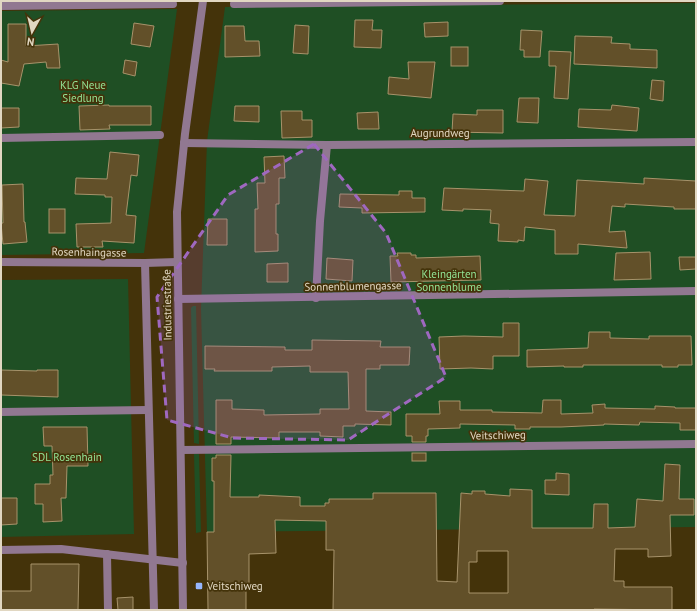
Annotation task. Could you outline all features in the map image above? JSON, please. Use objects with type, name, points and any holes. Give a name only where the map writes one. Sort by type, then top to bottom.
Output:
[{"type":"street","name":"Industriestraße","points":[[184,610],[177,212],[184,144],[203,1]]},
{"type":"street","points":[[234,4],[500,1]]},
{"type":"street","points":[[1,6],[173,4]]},
{"type":"street","points":[[1,138],[160,134]]},
{"type":"street","name":"Augrundweg","points":[[184,144],[327,145],[696,142]]},
{"type":"street","points":[[316,298],[320,221],[327,145]]},
{"type":"street","name":"Rosenhaingasse","points":[[1,262],[177,262]]},
{"type":"street","points":[[145,263],[154,610]]},
{"type":"street","name":"Sonnenblumengasse","points":[[178,299],[696,291]]},
{"type":"street","points":[[1,412],[148,410]]},
{"type":"street","name":"Veitschiweg","points":[[181,450],[696,444]]},
{"type":"street","points":[[1,550],[61,549],[183,563]]},
{"type":"street","points":[[107,554],[108,610]]},
{"type":"highlighted area","points":[[314,144],[386,233],[446,377],[348,440],[233,438],[167,420],[157,297],[228,195]]},
{"type":"green space","name":"Kleingärten Sonnenblume","points":[[696,3],[696,527],[207,532],[201,309],[207,141],[225,7]]},
{"type":"green space","name":"KLG Neue Siedlung","points":[[177,9],[144,253],[1,255],[1,11]]},
{"type":"green space","name":"SDL Rosenhain","points":[[128,279],[134,534],[1,537],[1,280]]},
{"type":"green space","points":[[196,306],[199,444],[194,443],[191,308]]},
{"type":"green space","points":[[194,454],[199,454],[201,532],[196,533]]},
{"type":"building","points":[[355,20],[373,20],[372,30],[382,30],[381,48],[354,47]]},
{"type":"building","points":[[448,22],[448,36],[425,37],[424,23]]},
{"type":"building","points":[[134,23],[154,26],[150,47],[131,44]]},
{"type":"building","points":[[8,24],[26,24],[26,46],[58,44],[60,68],[47,68],[46,62],[24,64],[19,86],[1,83],[1,60],[8,62]]},
{"type":"building","points":[[295,25],[309,26],[308,54],[293,53]]},
{"type":"building","points":[[225,26],[244,26],[245,41],[259,41],[260,56],[225,57]]},
{"type":"building","points":[[521,30],[542,31],[540,57],[524,57],[524,50],[520,50]]},
{"type":"building","points":[[575,36],[612,37],[611,43],[630,44],[630,49],[657,50],[657,68],[574,64]]},
{"type":"building","points":[[451,47],[468,47],[468,66],[451,66]]},
{"type":"building","points":[[549,51],[571,52],[568,99],[554,98],[556,66],[549,66]]},
{"type":"building","points":[[125,60],[137,62],[135,76],[123,73]]},
{"type":"building","points":[[408,62],[435,62],[431,98],[388,94],[389,77],[409,79]]},
{"type":"building","points":[[652,80],[664,81],[663,101],[650,99]]},
{"type":"building","points":[[519,98],[539,98],[538,123],[517,122]]},
{"type":"building","points":[[612,105],[639,108],[637,131],[578,127],[579,109],[611,110]]},
{"type":"building","points":[[79,106],[151,106],[151,125],[109,125],[110,129],[80,130]]},
{"type":"building","points":[[235,106],[259,106],[259,122],[234,121]]},
{"type":"building","points":[[1,108],[19,108],[19,127],[1,128]]},
{"type":"building","points":[[477,110],[503,110],[503,133],[452,132],[453,114],[477,115]]},
{"type":"building","points":[[281,111],[302,111],[302,120],[312,120],[312,137],[282,138]]},
{"type":"building","points":[[378,112],[379,129],[358,129],[357,113]]},
{"type":"building","points":[[110,152],[139,155],[137,176],[131,175],[126,215],[136,216],[134,243],[102,241],[103,247],[77,247],[76,224],[111,223],[112,197],[105,197],[105,195],[75,194],[76,178],[107,179]]},
{"type":"building","points":[[284,156],[285,178],[279,178],[279,204],[276,204],[276,234],[278,234],[278,251],[255,252],[255,209],[258,209],[257,183],[265,183],[264,157]]},
{"type":"building","points":[[644,178],[696,181],[696,209],[674,209],[674,207],[625,204],[625,207],[612,206],[609,232],[625,231],[627,248],[578,244],[578,254],[555,254],[555,230],[525,227],[524,241],[498,241],[499,224],[490,223],[491,210],[442,210],[444,188],[524,191],[525,179],[548,181],[544,215],[575,216],[577,180],[644,184]]},
{"type":"building","points":[[23,184],[24,222],[27,242],[3,244],[1,223],[3,223],[2,185]]},
{"type":"building","points":[[399,191],[412,191],[412,198],[425,198],[425,212],[362,213],[362,208],[339,207],[340,194],[399,195]]},
{"type":"building","points":[[49,209],[65,209],[65,233],[49,233]]},
{"type":"building","points":[[208,219],[227,219],[227,245],[207,245]]},
{"type":"building","points":[[650,252],[651,279],[614,280],[616,253]]},
{"type":"building","points":[[397,253],[411,253],[411,255],[416,255],[416,258],[480,256],[481,280],[391,282],[390,256],[398,256]]},
{"type":"building","points":[[679,257],[696,257],[696,269],[680,270]]},
{"type":"building","points":[[327,258],[353,260],[352,281],[326,279]]},
{"type":"building","points":[[288,263],[288,282],[267,282],[267,264]]},
{"type":"building","points":[[503,323],[519,323],[519,356],[493,356],[493,369],[440,369],[439,337],[503,337]]},
{"type":"building","points":[[589,332],[610,332],[610,338],[649,339],[649,336],[691,336],[692,365],[678,365],[678,367],[662,367],[662,365],[583,365],[583,367],[527,367],[527,350],[588,348]]},
{"type":"building","points":[[312,340],[381,341],[380,347],[410,347],[409,365],[380,365],[380,369],[366,369],[366,411],[391,412],[391,425],[355,424],[355,426],[343,426],[343,437],[320,436],[320,432],[279,432],[279,438],[231,437],[231,444],[216,444],[216,400],[232,400],[232,409],[264,410],[264,415],[320,414],[320,409],[349,409],[348,372],[310,372],[310,366],[272,367],[272,371],[214,371],[215,369],[205,369],[205,346],[285,347],[285,350],[312,350]]},
{"type":"building","points":[[1,370],[58,370],[58,397],[1,395]]},
{"type":"building","points":[[543,400],[561,400],[561,414],[593,413],[592,405],[605,404],[605,408],[655,409],[655,406],[696,408],[696,430],[680,430],[680,423],[640,422],[639,425],[604,424],[561,427],[530,427],[530,429],[515,429],[515,425],[460,424],[460,428],[428,429],[426,442],[412,442],[412,436],[406,436],[406,414],[440,414],[439,401],[460,401],[460,410],[542,413]]},
{"type":"building","points":[[43,427],[87,427],[88,466],[67,466],[66,498],[61,498],[62,521],[43,522],[43,504],[35,504],[35,484],[50,484],[50,475],[53,475],[52,446],[44,446]]},
{"type":"building","points":[[412,453],[426,453],[426,461],[412,461]]},
{"type":"building","points":[[216,455],[231,455],[230,497],[259,497],[259,495],[300,497],[300,506],[325,506],[325,503],[329,503],[329,499],[373,499],[373,493],[436,493],[437,581],[457,582],[461,493],[472,494],[472,491],[485,491],[485,494],[510,496],[510,489],[532,490],[532,528],[593,528],[594,504],[608,504],[608,528],[635,527],[637,499],[663,501],[665,464],[680,465],[679,499],[694,499],[694,515],[670,515],[671,556],[648,557],[648,549],[615,549],[614,581],[624,581],[624,587],[672,587],[672,610],[333,610],[334,550],[326,550],[326,521],[275,520],[276,553],[249,554],[249,583],[246,583],[246,610],[208,610],[207,532],[214,532],[214,481],[212,481],[212,458],[216,458]],"holes":[[[477,551],[508,551],[508,593],[469,593],[469,562],[477,562]]]},
{"type":"building","points":[[556,473],[569,474],[569,495],[545,494],[545,480],[556,480]]},
{"type":"building","points":[[1,498],[17,498],[17,524],[1,525]]},
{"type":"building","points":[[31,564],[79,564],[78,610],[1,610],[1,591],[31,591]]},
{"type":"building","points":[[133,597],[133,610],[118,610],[117,598]]},
{"type":"place","name":"Veitschiweg","points":[[199,586]]}]
